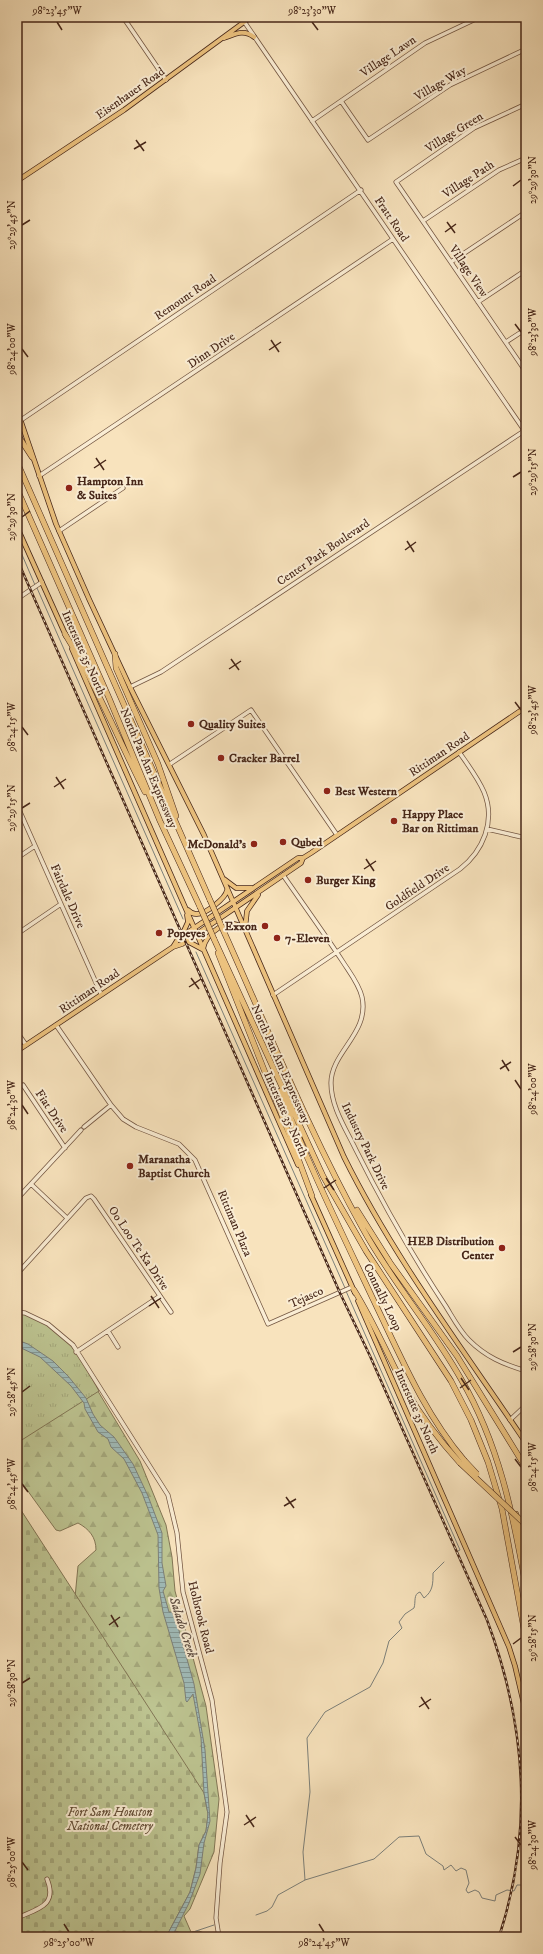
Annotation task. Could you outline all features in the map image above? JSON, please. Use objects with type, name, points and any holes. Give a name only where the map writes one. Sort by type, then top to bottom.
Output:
[{"type":"highway","points":[[17,434],[32,456]]},
{"type":"highway","name":"North Pan Am Expressway","points":[[17,462],[180,829],[224,932],[338,1181],[364,1231],[461,1378],[477,1409],[497,1457],[509,1499],[526,1587]]},
{"type":"highway","name":"North Pan Am Expressway","points":[[17,489],[109,698],[160,821],[313,1158],[341,1209],[448,1376],[471,1420],[488,1462],[502,1509],[526,1640]]},
{"type":"highway","points":[[65,634],[84,666],[122,747],[160,821]]},
{"type":"highway","points":[[115,654],[116,668],[158,764],[180,829]]},
{"type":"highway","points":[[214,939],[221,964],[285,1123],[312,1196]]},
{"type":"highway","name":"Connally Loop","points":[[266,1053],[288,1112],[333,1215],[410,1376],[436,1424],[462,1462],[526,1523]]},
{"type":"highway","name":"Connally Loop","points":[[338,1181],[391,1264],[456,1356],[526,1468]]},
{"type":"highway","points":[[353,1288],[367,1311],[414,1402],[437,1436],[462,1462]]},
{"type":"highway","points":[[497,1457],[511,1494],[526,1562]]},
{"type":"main road","name":"Eisenhauer Road","points":[[17,181],[166,80],[251,17]]},
{"type":"main road","points":[[215,43],[240,32],[248,33],[254,37]]},
{"type":"main road","points":[[17,410],[39,476],[60,531],[130,687],[170,764],[224,879],[272,995],[357,1184],[394,1248],[526,1443]]},
{"type":"main road","name":"Interstate 35 North","points":[[17,527],[353,1288],[509,1647],[526,1713]]},
{"type":"main road","name":"Rittiman Road","points":[[172,947],[178,939],[194,928],[298,858],[303,858],[526,707]]},
{"type":"main road","name":"Rittiman Road","points":[[17,1051],[172,947],[187,942],[236,909],[301,863],[303,858]]},
{"type":"main road","points":[[224,879],[236,888],[247,889],[256,887]]},
{"type":"main road","points":[[186,909],[192,914],[200,914],[223,899],[227,893],[227,888]]},
{"type":"main road","points":[[244,929],[245,920],[250,906],[263,889]]},
{"type":"main road","points":[[178,939],[188,922],[186,909]]},
{"type":"main road","points":[[187,942],[203,950],[209,936],[227,924],[237,923],[244,929]]},
{"type":"street","points":[[122,17],[166,80]]},
{"type":"street","name":"Fratt Road","points":[[241,17],[361,190],[525,432]]},
{"type":"street","name":"Village Lawn","points":[[312,121],[425,43],[480,17]]},
{"type":"street","name":"Village Way","points":[[341,101],[368,140],[450,85],[526,49]]},
{"type":"street","name":"Village Green","points":[[396,182],[474,128],[526,104]]},
{"type":"street","name":"Village Path","points":[[423,221],[499,170],[526,158]]},
{"type":"street","name":"Village View","points":[[396,182],[526,372]]},
{"type":"street","name":"Remount Road","points":[[21,420],[361,190]]},
{"type":"street","points":[[451,262],[526,212]]},
{"type":"street","name":"Dinn Drive","points":[[39,476],[393,239]]},
{"type":"street","points":[[478,302],[526,270]]},
{"type":"street","points":[[506,342],[526,329]]},
{"type":"street","name":"Center Park Boulevard","points":[[130,687],[161,671],[525,432]]},
{"type":"street","points":[[60,531],[123,488]]},
{"type":"street","points":[[17,599],[42,582]]},
{"type":"street","points":[[170,764],[251,710],[337,835]]},
{"type":"street","name":"Goldfield Drive","points":[[272,995],[337,953],[467,864],[481,847],[487,829],[489,812],[487,799],[478,779],[459,752]]},
{"type":"street","name":"Fairdale Drive","points":[[17,806],[102,994]]},
{"type":"street","points":[[487,829],[526,838]]},
{"type":"street","points":[[17,858],[34,846]]},
{"type":"street","name":"Industry Park Drive","points":[[283,875],[337,953],[357,984],[362,996],[363,1009],[358,1028],[337,1062],[331,1081],[333,1100],[345,1128],[383,1205],[428,1280],[468,1339],[493,1359],[526,1371]]},
{"type":"street","points":[[17,934],[61,904]]},
{"type":"street","name":"Rittiman Plaza","points":[[56,1025],[111,1105],[127,1123],[171,1140],[185,1149],[195,1160],[268,1324]]},
{"type":"street","points":[[17,1032],[26,1045]]},
{"type":"street","name":"Fiat Drive","points":[[17,1089],[23,1085],[64,1148]]},
{"type":"street","points":[[17,1199],[82,1129],[111,1105]]},
{"type":"street","points":[[17,1274],[67,1218],[31,1184]]},
{"type":"street","name":"Oo Loo Te Ka Drive","points":[[67,1218],[86,1198],[91,1196],[171,1312]]},
{"type":"street","name":"Tejasco","points":[[268,1324],[353,1288]]},
{"type":"street","points":[[76,1352],[160,1296]]},
{"type":"street","name":"Holbrook Road","points":[[17,1312],[25,1313],[48,1324],[68,1339],[165,1490],[172,1508],[177,1533],[182,1592],[212,1700],[227,1812],[220,1863],[216,1918],[220,1937]]},
{"type":"street","points":[[108,1331],[118,1347]]},
{"type":"street","points":[[510,1420],[526,1405]]},
{"type":"street","points":[[17,1918],[41,1907],[48,1901],[51,1892],[47,1879]]},
{"type":"green space","points":[[17,1312],[35,1318],[57,1331],[80,1358],[99,1391],[17,1443]]},
{"type":"green space","points":[[17,1315],[81,1363],[140,1461],[166,1525],[172,1557],[175,1591],[206,1706],[219,1799],[214,1852],[190,1909],[184,1916],[191,1932],[199,1931],[211,1937],[20,1937],[70,1650],[78,1566],[96,1550],[96,1545],[91,1534],[78,1523],[60,1531],[56,1530],[17,1476]]},
{"type":"green space","name":"Fort Sam Houston National Cemetery","points":[[17,1504],[204,1793],[208,1814],[206,1831],[199,1845],[196,1868],[190,1892],[166,1937],[17,1937]]},
{"type":"water","points":[[17,1340],[28,1344],[53,1361],[68,1376],[86,1398],[100,1425],[114,1437],[133,1464],[148,1496],[162,1533],[162,1563],[166,1586],[163,1591],[169,1612],[172,1612],[178,1627],[194,1684],[205,1750],[210,1821],[204,1843],[200,1874],[189,1903],[172,1937],[166,1937],[190,1892],[196,1868],[199,1845],[206,1831],[208,1814],[204,1793],[201,1738],[193,1694],[187,1702],[184,1683],[163,1612],[159,1588],[158,1535],[142,1493],[124,1459],[111,1447],[108,1439],[98,1432],[85,1409],[84,1403],[71,1386],[40,1357],[17,1346]]},
{"type":"waterway","points":[[17,543],[35,585]]},
{"type":"waterway","points":[[37,588],[183,919]]},
{"type":"waterway","points":[[196,952],[345,1288]]},
{"type":"waterway","points":[[346,1291],[460,1550],[458,1551]]},
{"type":"waterway","points":[[256,1915],[267,1911],[272,1907],[278,1895],[305,1880],[303,1852],[310,1792],[307,1738],[325,1712],[370,1687],[383,1663],[389,1641],[402,1628],[399,1622],[405,1614],[414,1608],[416,1594],[420,1592],[424,1598],[429,1593],[433,1584],[433,1573],[444,1562]]},
{"type":"waterway","points":[[305,1880],[374,1859],[399,1837],[419,1836],[426,1854],[443,1866],[444,1870],[451,1865],[456,1871],[461,1868],[466,1870],[469,1883],[466,1890],[468,1893],[475,1890],[479,1892],[482,1898],[495,1901],[496,1895],[507,1890],[514,1891],[517,1885],[526,1885]]},
{"type":"waterway","points":[[175,1931],[187,1934],[214,1925]]},
{"type":"railway","points":[[17,559],[340,1293],[370,1356],[487,1620],[500,1659],[510,1698],[517,1738],[521,1777],[521,1817],[517,1857],[510,1897],[499,1937]]},
{"type":"place","name":"Hampton Inn & Suites","points":[[69,488]]},
{"type":"place","name":"Quality Suites","points":[[191,724]]},
{"type":"place","name":"Cracker Barrel","points":[[221,758]]},
{"type":"place","name":"Best Western","points":[[327,791]]},
{"type":"place","name":"Happy Place Bar on Rittiman","points":[[394,821]]},
{"type":"place","name":"Qubed","points":[[283,842]]},
{"type":"place","name":"McDonald's","points":[[254,844]]},
{"type":"place","name":"Burger King","points":[[308,880]]},
{"type":"place","name":"Exxon","points":[[265,926]]},
{"type":"place","name":"Popeyes","points":[[159,933]]},
{"type":"place","name":"7-Eleven","points":[[277,938]]},
{"type":"place","name":"Maranatha Baptist Church","points":[[130,1166]]},
{"type":"place","name":"HEB Distribution Center","points":[[502,1248]]},
{"type":"water label","name":"Salado Creek","points":[[184,1627]]}]
